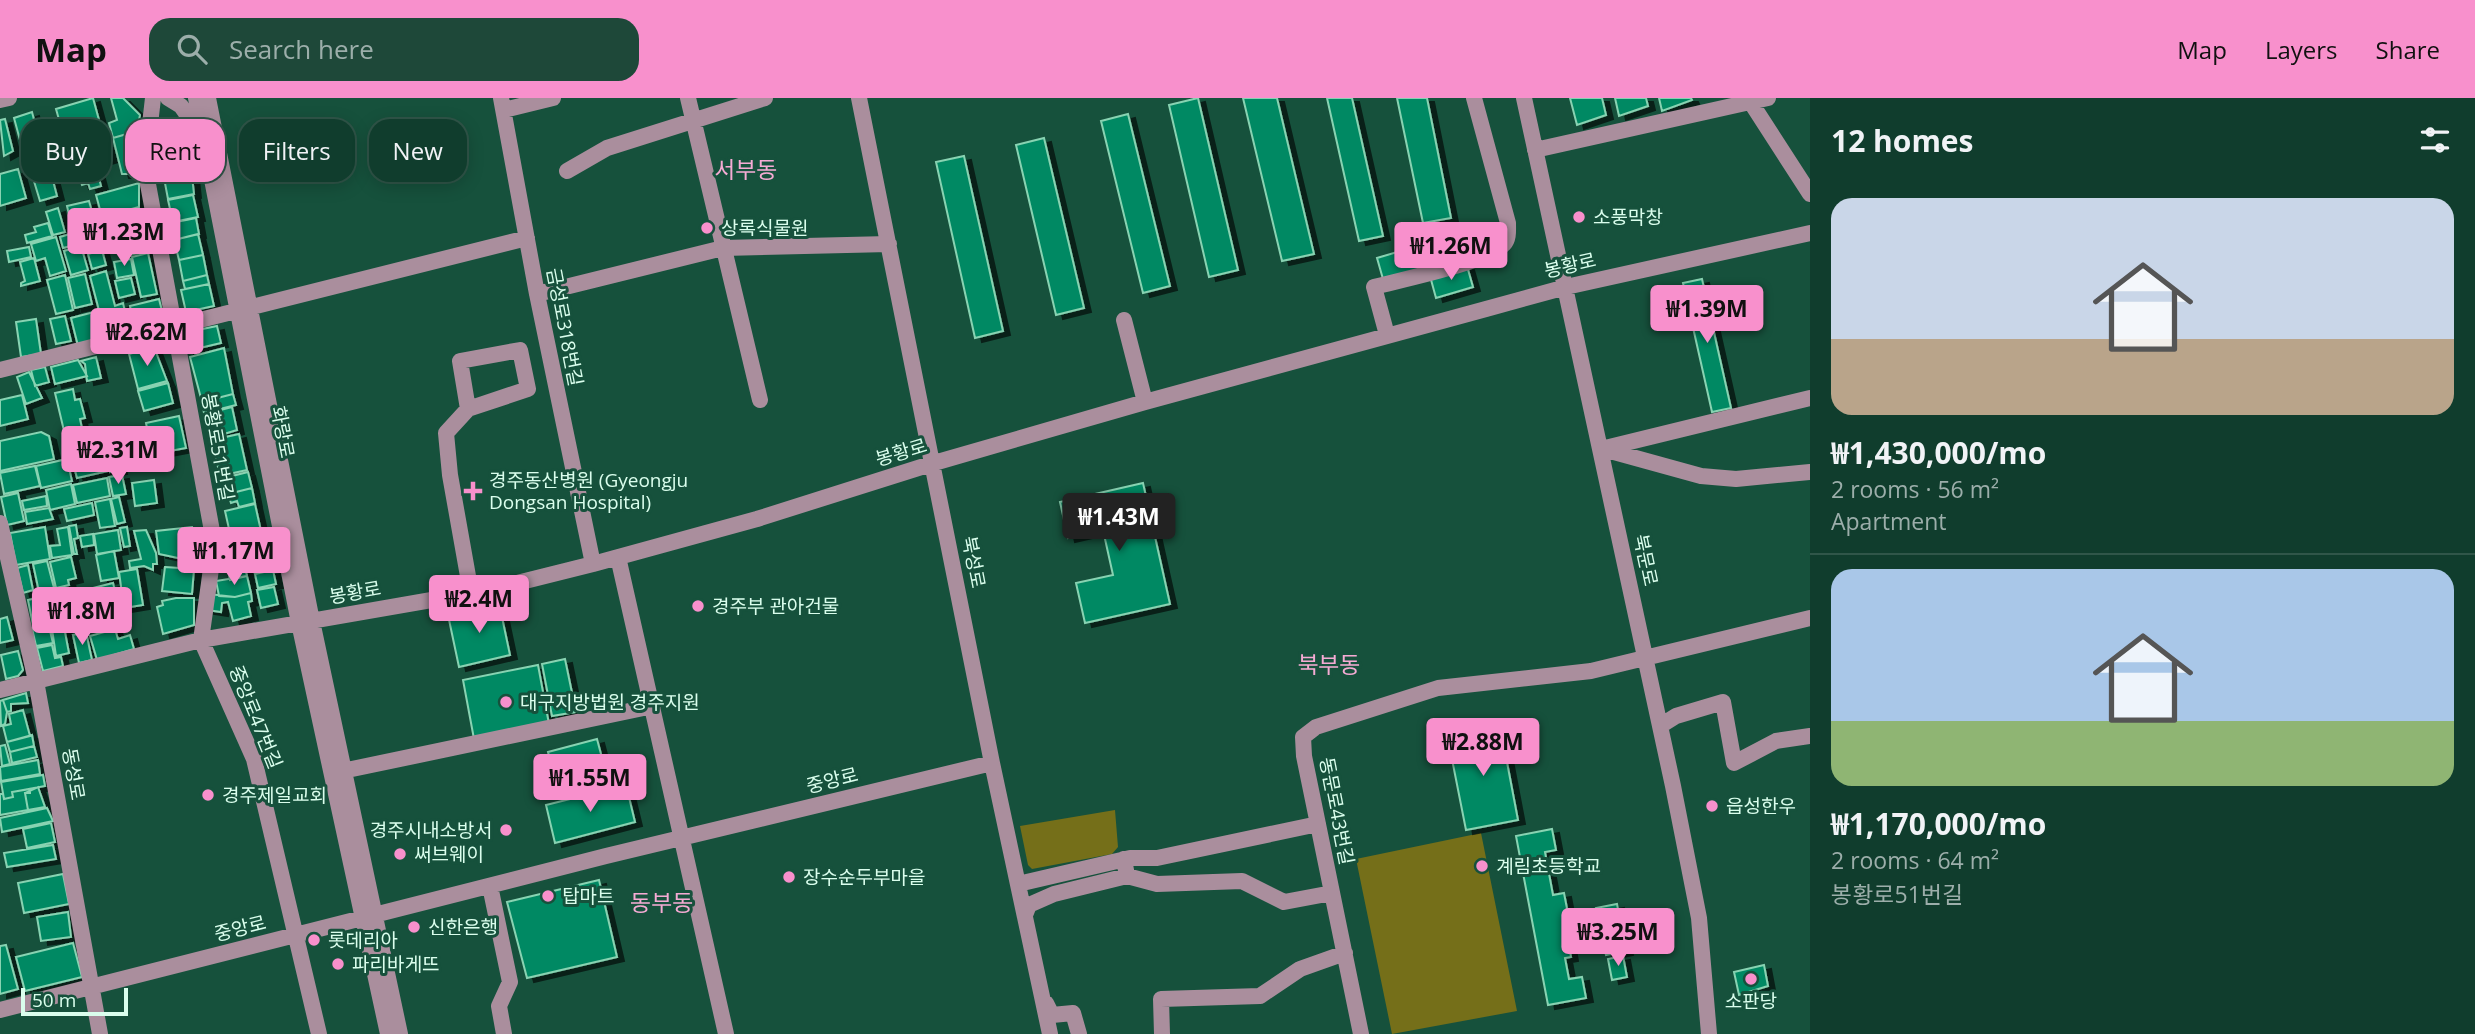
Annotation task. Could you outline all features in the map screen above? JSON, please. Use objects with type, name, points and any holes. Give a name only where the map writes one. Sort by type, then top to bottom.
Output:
[{"type":"street","points":[[0,100],[9,98]]},
{"type":"street","name":"봉황로51번길","points":[[153,98],[145,168],[212,531],[211,569],[201,640]]},
{"type":"street","points":[[168,98],[192,119]]},
{"type":"street","name":"화랑로","points":[[196,98],[203,119]]},
{"type":"street","name":"화랑로","points":[[208,98],[209,119]]},
{"type":"street","points":[[216,119],[221,98]]},
{"type":"street","points":[[502,104],[553,98]]},
{"type":"street","points":[[688,98],[760,400]]},
{"type":"street","points":[[567,171],[607,148],[765,98]]},
{"type":"street","name":"북성로","points":[[859,98],[992,764],[1050,1034]]},
{"type":"street","points":[[1387,335],[1374,287],[1486,256],[1504,245],[1508,237],[1508,223],[1474,98]]},
{"type":"street","name":"북문로","points":[[1524,98],[1646,659],[1699,918],[1709,1034]]},
{"type":"street","points":[[1535,150],[1749,100],[1769,98]]},
{"type":"street","points":[[1749,100],[1810,194]]},
{"type":"street","name":"금성로318번길","points":[[502,104],[537,294],[593,564]]},
{"type":"street","name":"화랑로","points":[[219,182],[305,622],[368,916],[388,1034]]},
{"type":"street","name":"봉황로","points":[[0,690],[201,640],[471,593],[593,564],[757,519],[934,463],[1387,335],[1566,287],[1810,233]]},
{"type":"street","points":[[0,370],[245,306],[527,238]]},
{"type":"street","points":[[537,294],[723,248],[888,244]]},
{"type":"street","points":[[1125,320],[1146,402]]},
{"type":"street","points":[[468,409],[460,361],[520,350],[528,389],[468,409],[446,433],[450,475],[471,593]]},
{"type":"street","points":[[1601,449],[1810,398]]},
{"type":"street","points":[[1601,449],[1701,476],[1736,479],[1810,472]]},
{"type":"street","name":"동성로","points":[[1,531],[36,681],[100,1034]]},
{"type":"street","points":[[618,557],[726,1034]]},
{"type":"street","points":[[1646,659],[1810,618]]},
{"type":"street","name":"중앙로47번길","points":[[201,640],[254,759],[298,935],[319,1034]]},
{"type":"street","name":"동문로43번길","points":[[1361,1034],[1303,737],[1316,727],[1438,688],[1591,671],[1646,659]]},
{"type":"street","points":[[1660,726],[1676,716],[1723,702],[1734,763],[1776,741],[1810,736]]},
{"type":"street","points":[[337,772],[653,706]]},
{"type":"street","name":"중앙로","points":[[0,1010],[682,838],[992,764]]},
{"type":"street","points":[[1018,884],[1124,859],[1157,858],[1318,824]]},
{"type":"street","points":[[1124,859],[1127,876]]},
{"type":"street","points":[[1025,915],[1028,905],[1054,894],[1127,876],[1157,884],[1242,881],[1284,902],[1332,893]]},
{"type":"street","points":[[490,886],[510,982],[499,1006],[504,1034]]},
{"type":"street","name":"화랑로","points":[[368,916],[400,1034]]},
{"type":"street","points":[[1162,1034],[1161,999],[1260,996],[1300,969],[1345,953]]},
{"type":"street","points":[[1043,998],[1052,1015],[1073,1013],[1079,1034]]},
{"type":"shaded area","points":[[1115,810],[1118,847],[1112,854],[1032,869],[1028,865],[1020,826]]},
{"type":"shaded area","points":[[1481,833],[1517,1011],[1392,1034],[1356,859]]},
{"type":"building","points":[[93,98],[99,119],[59,119],[56,109]]},
{"type":"building","points":[[111,98],[123,98],[140,115],[139,119],[125,119],[125,134],[113,138],[111,122],[117,120]]},
{"type":"building","points":[[1198,98],[1238,270],[1209,277],[1169,105]]},
{"type":"building","points":[[1243,98],[1277,98],[1314,254],[1282,261]]},
{"type":"building","points":[[1327,98],[1352,98],[1383,236],[1359,241]]},
{"type":"building","points":[[1397,98],[1427,98],[1451,218],[1423,223]]},
{"type":"building","points":[[1570,98],[1602,98],[1606,115],[1577,125]]},
{"type":"building","points":[[1615,98],[1646,98],[1648,106],[1619,116]]},
{"type":"building","points":[[1659,98],[1691,98],[1692,100],[1662,111]]},
{"type":"building","points":[[32,112],[34,119],[21,119],[21,144],[14,118]]},
{"type":"building","points":[[1128,114],[1170,286],[1143,293],[1101,121]]},
{"type":"building","points":[[5,119],[13,151],[4,156],[0,120]]},
{"type":"building","points":[[125,134],[125,174],[122,174],[113,138]]},
{"type":"building","points":[[1044,138],[1084,308],[1056,315],[1016,145]]},
{"type":"building","points":[[964,156],[1003,331],[975,338],[936,162]]},
{"type":"building","points":[[18,169],[26,198],[0,206],[0,174]]},
{"type":"building","points":[[34,182],[53,182],[57,196],[40,201]]},
{"type":"building","points":[[81,182],[100,182],[101,186],[90,189],[88,183],[82,185]]},
{"type":"building","points":[[165,182],[193,182],[194,194],[168,199]]},
{"type":"building","points":[[139,183],[139,207],[102,217],[96,195]]},
{"type":"building","points":[[193,195],[198,217],[173,222],[168,200]]},
{"type":"building","points":[[89,201],[96,226],[82,230],[78,217],[70,219],[67,206]]},
{"type":"building","points":[[58,208],[65,232],[53,235],[46,212]]},
{"type":"building","points":[[139,212],[148,251],[124,256],[116,217]]},
{"type":"building","points":[[196,218],[199,234],[174,240],[171,223]]},
{"type":"building","points":[[48,223],[52,236],[27,243],[25,235],[36,232],[34,227]]},
{"type":"building","points":[[96,227],[101,247],[88,251],[82,231]]},
{"type":"building","points":[[80,231],[83,243],[63,248],[60,237]]},
{"type":"building","points":[[198,234],[203,255],[179,260],[174,240]]},
{"type":"building","points":[[1459,234],[1465,255],[1428,266],[1422,245]]},
{"type":"building","points":[[56,237],[66,271],[50,276],[45,258],[36,261],[31,244]]},
{"type":"building","points":[[81,246],[88,270],[71,275],[64,251]]},
{"type":"building","points":[[29,247],[31,257],[9,262],[7,251]]},
{"type":"building","points":[[1414,247],[1420,269],[1383,279],[1377,258]]},
{"type":"building","points":[[102,250],[106,265],[92,269],[88,254]]},
{"type":"building","points":[[148,253],[157,294],[141,297],[132,257]]},
{"type":"building","points":[[203,255],[207,275],[183,281],[179,260]]},
{"type":"building","points":[[34,258],[40,281],[21,286],[25,281],[20,262]]},
{"type":"building","points":[[131,259],[134,275],[117,278],[114,262]]},
{"type":"building","points":[[1467,266],[1473,287],[1436,298],[1430,276]]},
{"type":"building","points":[[106,271],[115,306],[123,303],[126,316],[102,322],[90,276]]},
{"type":"building","points":[[85,274],[92,304],[75,308],[68,278]]},
{"type":"building","points":[[65,275],[73,310],[56,314],[47,280]]},
{"type":"building","points":[[207,275],[209,284],[185,289],[183,281]]},
{"type":"building","points":[[131,278],[135,294],[119,298],[115,281]]},
{"type":"building","points":[[1702,279],[1731,408],[1712,412],[1683,283]]},
{"type":"building","points":[[209,284],[214,306],[186,312],[181,290]]},
{"type":"building","points":[[159,299],[165,323],[135,330],[130,306]]},
{"type":"building","points":[[98,311],[105,339],[78,346],[71,318]]},
{"type":"building","points":[[65,316],[71,341],[56,344],[50,319]]},
{"type":"building","points":[[127,317],[131,331],[112,336],[108,322]]},
{"type":"building","points":[[36,319],[41,354],[21,357],[16,322]]},
{"type":"building","points":[[217,326],[221,343],[187,351],[183,333]]},
{"type":"building","points":[[154,347],[167,381],[138,389],[129,354]]},
{"type":"building","points":[[224,348],[233,394],[202,402],[190,357]]},
{"type":"building","points":[[96,357],[101,378],[87,381],[85,364],[81,361]]},
{"type":"building","points":[[78,360],[87,376],[55,384],[51,367]]},
{"type":"building","points":[[45,367],[49,382],[35,386],[31,370]]},
{"type":"building","points":[[29,372],[42,398],[26,404],[17,377]]},
{"type":"building","points":[[168,383],[173,403],[144,411],[138,391]]},
{"type":"building","points":[[73,389],[75,400],[80,399],[85,418],[80,419],[83,433],[103,429],[108,447],[70,456],[55,393]]},
{"type":"building","points":[[233,394],[236,405],[204,413],[202,402]]},
{"type":"building","points":[[22,395],[28,419],[0,426],[0,400]]},
{"type":"building","points":[[232,407],[237,430],[211,438],[205,414]]},
{"type":"building","points":[[179,416],[186,448],[159,453],[158,447],[151,449],[146,423]]},
{"type":"building","points":[[41,432],[49,436],[54,459],[0,471],[0,441]]},
{"type":"building","points":[[239,434],[247,470],[220,476],[212,440]]},
{"type":"building","points":[[115,449],[120,470],[110,472],[105,452]]},
{"type":"building","points":[[103,452],[108,471],[77,478],[72,459]]},
{"type":"building","points":[[67,459],[72,481],[41,488],[36,466]]},
{"type":"building","points":[[35,466],[40,486],[4,494],[0,473]]},
{"type":"building","points":[[248,472],[252,488],[228,494],[224,478]]},
{"type":"building","points":[[122,475],[126,494],[113,496],[109,477]]},
{"type":"building","points":[[107,478],[110,496],[77,503],[73,485]]},
{"type":"building","points":[[154,480],[157,503],[135,506],[132,483]]},
{"type":"building","points":[[1143,483],[1170,604],[1085,623],[1076,583],[1113,575],[1103,530],[1068,538],[1060,502]]},
{"type":"building","points":[[71,484],[75,504],[50,510],[46,490]]},
{"type":"building","points":[[252,488],[255,503],[239,507],[237,501],[231,503],[228,494]]},
{"type":"building","points":[[18,493],[24,521],[7,525],[1,497]]},
{"type":"building","points":[[46,496],[47,506],[24,510],[22,501]]},
{"type":"building","points":[[119,497],[125,522],[117,524],[111,499]]},
{"type":"building","points":[[110,499],[115,526],[100,528],[95,502]]},
{"type":"building","points":[[92,503],[94,515],[67,521],[64,509]]},
{"type":"building","points":[[255,504],[261,531],[231,538],[225,511]]},
{"type":"building","points":[[49,508],[53,519],[27,524],[25,512]]},
{"type":"building","points":[[76,525],[78,538],[74,539],[77,554],[74,554],[69,526]]},
{"type":"building","points":[[45,527],[50,559],[16,565],[10,533]]},
{"type":"building","points":[[68,527],[72,555],[52,558],[50,546],[60,545],[57,529]]},
{"type":"building","points":[[127,527],[130,546],[124,547],[120,528]]},
{"type":"building","points":[[192,527],[195,555],[192,561],[159,554],[156,531]]},
{"type":"building","points":[[118,530],[121,550],[97,554],[94,534]]},
{"type":"building","points":[[146,530],[156,553],[157,564],[153,564],[153,570],[144,566],[130,568],[129,561],[141,559],[134,531]]},
{"type":"building","points":[[262,533],[268,563],[239,569],[232,540]]},
{"type":"building","points":[[93,534],[94,545],[82,547],[80,536]]},
{"type":"building","points":[[114,551],[119,578],[101,581],[96,555]]},
{"type":"building","points":[[235,554],[239,569],[245,568],[247,576],[230,580],[225,556]]},
{"type":"building","points":[[71,557],[76,578],[68,580],[69,585],[56,588],[50,562]]},
{"type":"building","points":[[47,561],[54,588],[39,592],[33,564]]},
{"type":"building","points":[[28,565],[33,590],[23,593],[17,568]]},
{"type":"building","points":[[165,567],[194,569],[192,594],[162,591]]},
{"type":"building","points":[[137,569],[143,605],[124,608],[119,572]]},
{"type":"building","points":[[273,570],[276,584],[258,588],[255,574]]},
{"type":"building","points":[[247,576],[251,593],[235,597],[219,596],[216,581]]},
{"type":"building","points":[[113,583],[118,603],[94,609],[89,589]]},
{"type":"building","points":[[274,587],[278,604],[261,608],[257,590]]},
{"type":"building","points":[[251,593],[252,601],[248,602],[251,616],[233,621],[228,602],[222,603],[221,612],[207,610],[209,594],[235,597]]},
{"type":"building","points":[[54,594],[56,600],[74,599],[79,624],[33,625],[28,600]]},
{"type":"building","points":[[194,598],[194,625],[163,634],[157,607],[163,605],[162,601]]},
{"type":"building","points":[[499,603],[510,655],[459,667],[448,615]]},
{"type":"building","points":[[116,607],[121,626],[109,629],[106,617],[91,621],[89,613]]},
{"type":"building","points":[[7,617],[13,640],[0,643],[0,619]]},
{"type":"building","points":[[49,627],[53,643],[36,646],[32,628]]},
{"type":"building","points":[[64,627],[69,653],[56,656],[52,629]]},
{"type":"building","points":[[115,629],[118,639],[130,635],[134,649],[97,660],[90,636]]},
{"type":"building","points":[[86,632],[92,660],[79,663],[73,635]]},
{"type":"building","points":[[52,645],[55,658],[61,657],[63,666],[43,671],[37,648]]},
{"type":"building","points":[[18,651],[23,670],[18,676],[6,679],[1,655]]},
{"type":"building","points":[[565,659],[576,712],[552,716],[542,664]]},
{"type":"building","name":"대구지방법원 경주지원","points":[[538,665],[549,724],[474,739],[463,680]]},
{"type":"building","points":[[26,693],[28,703],[11,704],[11,711],[7,712],[3,700]]},
{"type":"building","points":[[3,700],[7,712],[5,724],[1,726],[0,701]]},
{"type":"building","points":[[23,710],[30,736],[7,742],[3,726],[11,724],[9,714]]},
{"type":"building","points":[[1491,725],[1494,738],[1502,736],[1518,820],[1466,830],[1449,744],[1455,743],[1453,732]]},
{"type":"building","points":[[32,735],[34,746],[10,752],[7,742]]},
{"type":"building","points":[[597,739],[606,773],[557,786],[548,752]]},
{"type":"building","points":[[5,745],[10,764],[2,766],[0,746]]},
{"type":"building","points":[[34,746],[37,757],[12,763],[10,752]]},
{"type":"building","points":[[38,760],[40,774],[1,781],[0,767]]},
{"type":"building","points":[[43,775],[45,786],[12,792],[13,797],[4,799],[1,782]]},
{"type":"building","points":[[626,785],[635,822],[555,843],[546,805]]},
{"type":"building","points":[[38,787],[45,807],[28,810],[25,793]]},
{"type":"building","points":[[30,789],[30,793],[25,793],[28,810],[0,815],[0,794],[3,794],[4,799],[13,797],[12,792]]},
{"type":"building","points":[[47,808],[53,821],[2,832],[0,818]]},
{"type":"building","points":[[51,823],[55,842],[27,848],[23,829]]},
{"type":"building","points":[[1552,829],[1556,850],[1545,852],[1553,895],[1564,893],[1574,945],[1569,946],[1571,957],[1565,958],[1569,979],[1582,977],[1586,998],[1548,1005],[1516,836]]},
{"type":"building","points":[[53,845],[56,859],[7,867],[4,853]]},
{"type":"building","points":[[63,874],[69,904],[24,913],[18,883]]},
{"type":"building","name":"탑마트","points":[[599,880],[617,957],[527,978],[507,902]]},
{"type":"building","points":[[1617,904],[1626,951],[1606,955],[1596,908]]},
{"type":"building","points":[[68,912],[71,937],[41,941],[37,917]]},
{"type":"building","points":[[73,943],[82,977],[25,991],[16,957]]},
{"type":"building","points":[[6,945],[18,989],[0,994],[0,946]]},
{"type":"building","points":[[1623,956],[1627,977],[1612,980],[1608,959]]},
{"type":"building","name":"소판당","points":[[1764,965],[1768,986],[1739,995],[1734,972]]},
{"type":"place","name":"소풍막창","points":[[1579,217]]},
{"type":"place","name":"상록식물원","points":[[707,228]]},
{"type":"place","name":"경주동산병원 (Gyeongju Dongsan Hospital)","points":[[473,491]]},
{"type":"place","name":"경주부 관아건물","points":[[698,606]]},
{"type":"place","name":"대구지방법원 경주지원","points":[[506,702]]},
{"type":"place","name":"경주제일교회","points":[[208,795]]},
{"type":"place","name":"읍성한우","points":[[1712,806]]},
{"type":"place","name":"경주시내소방서","points":[[506,830]]},
{"type":"place","name":"써브웨이","points":[[400,854]]},
{"type":"place","name":"계림초등학교","points":[[1482,866]]},
{"type":"place","name":"장수순두부마을","points":[[789,877]]},
{"type":"place","name":"탑마트","points":[[548,896]]},
{"type":"place","name":"신한은행","points":[[414,927]]},
{"type":"place","name":"롯데리아","points":[[314,940]]},
{"type":"place","name":"파리바게뜨","points":[[338,964]]},
{"type":"place","name":"소판당","points":[[1751,979]]},
{"type":"district","name":"서부동","points":[[746,170]]},
{"type":"district","name":"북부동","points":[[1329,665]]},
{"type":"district","name":"동부동","points":[[662,903]]}]
